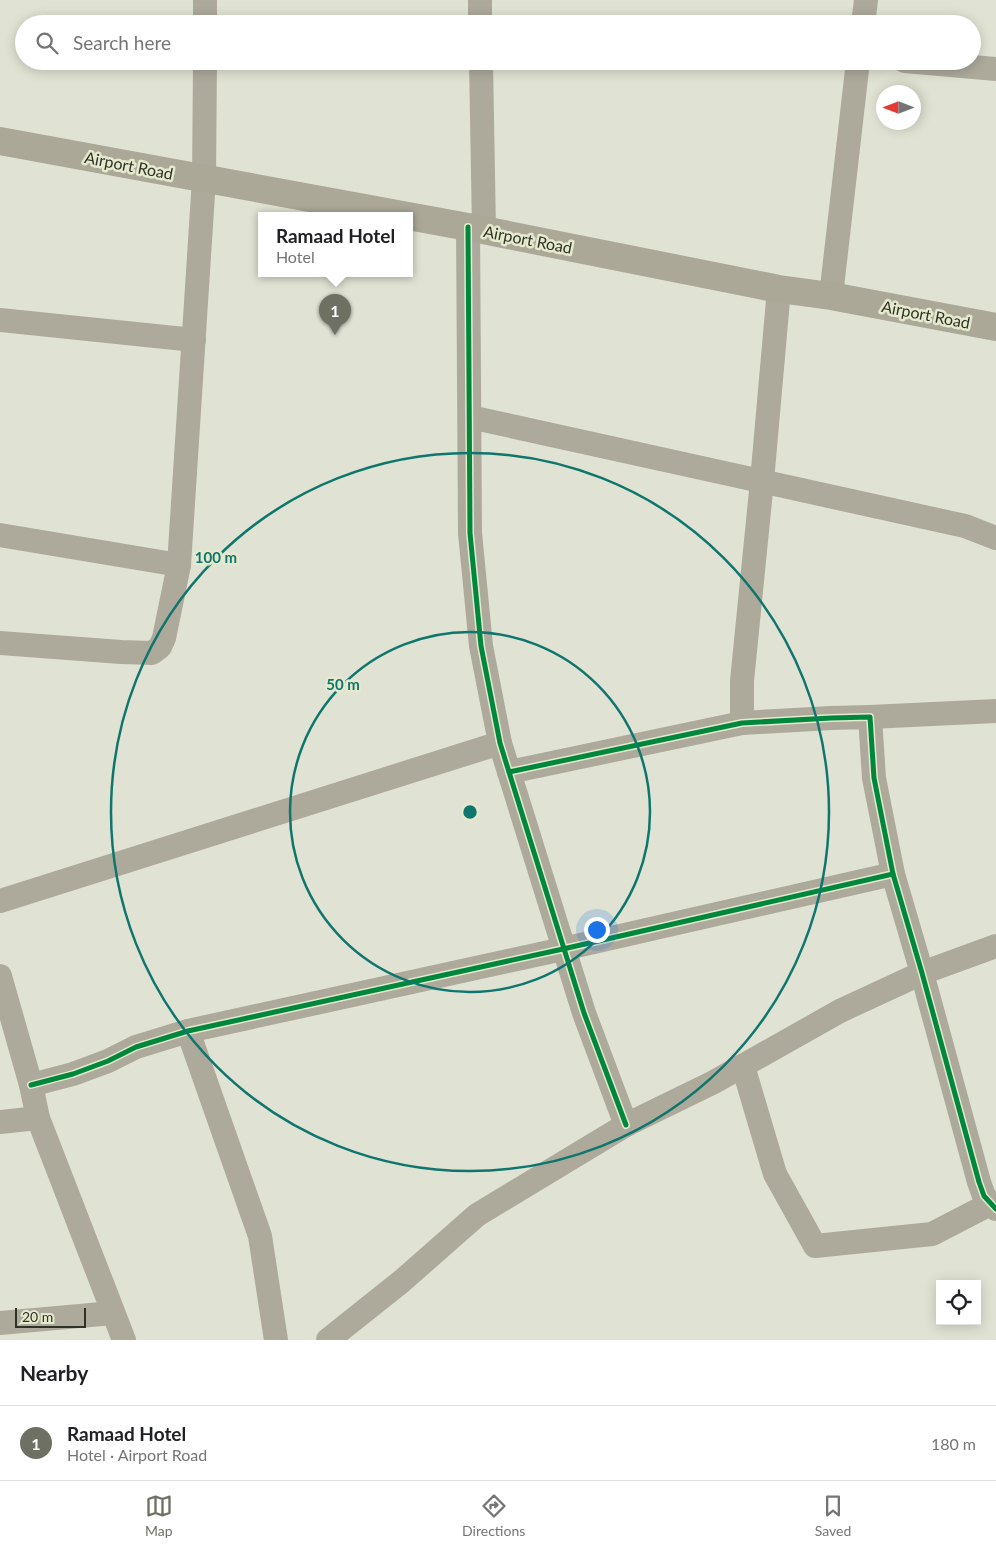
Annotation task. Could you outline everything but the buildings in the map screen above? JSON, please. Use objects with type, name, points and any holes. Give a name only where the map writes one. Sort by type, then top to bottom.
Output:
[{"type":"main road","name":"Airport Road","points":[[0,141],[387,212]]},
{"type":"main road","name":"Airport Road","points":[[413,217],[779,289],[831,296],[996,327]]},
{"type":"street","points":[[205,0],[205,15]]},
{"type":"street","points":[[480,0],[480,15]]},
{"type":"street","points":[[864,15],[866,0]]},
{"type":"street","points":[[981,68],[996,69]]},
{"type":"street","points":[[0,643],[152,653],[160,647],[164,638],[179,565],[204,179],[205,70]]},
{"type":"street","points":[[481,70],[470,417],[470,533],[481,646],[500,743],[563,950],[584,1013],[626,1125]]},
{"type":"street","points":[[831,296],[857,70]]},
{"type":"street","points":[[742,724],[742,681],[779,289]]},
{"type":"street","points":[[0,320],[194,340]]},
{"type":"street","points":[[470,417],[964,526],[996,538]]},
{"type":"street","points":[[0,535],[179,565]]},
{"type":"street","points":[[509,772],[742,724],[996,711]]},
{"type":"street","points":[[743,1066],[775,1174],[815,1246],[932,1234],[993,1206],[984,1196],[979,1182],[893,874],[874,778],[870,717]]},
{"type":"street","points":[[0,901],[500,743]]},
{"type":"street","points":[[31,1085],[72,1074],[108,1061],[136,1047],[188,1032],[563,950],[893,874]]},
{"type":"street","points":[[328,1340],[402,1281],[477,1215],[626,1125],[714,1082],[840,1011],[922,973],[996,946]]},
{"type":"street","points":[[0,976],[31,1085],[38,1118],[124,1340]]},
{"type":"street","points":[[188,1032],[260,1236],[276,1340]]},
{"type":"street","points":[[0,1122],[38,1118]]},
{"type":"street","points":[[0,1323],[113,1314]]},
{"type":"cycle path","points":[[468,227],[470,533],[481,646],[500,743],[584,1013],[626,1125]]},
{"type":"cycle path","points":[[509,772],[742,723],[870,717],[874,778],[893,874],[979,1182],[984,1196],[996,1209]]},
{"type":"cycle path","points":[[31,1085],[73,1074],[108,1061],[136,1047],[188,1031],[893,874]]},
{"type":"place","name":"Ramaad Hotel","points":[[335,335]]}]
